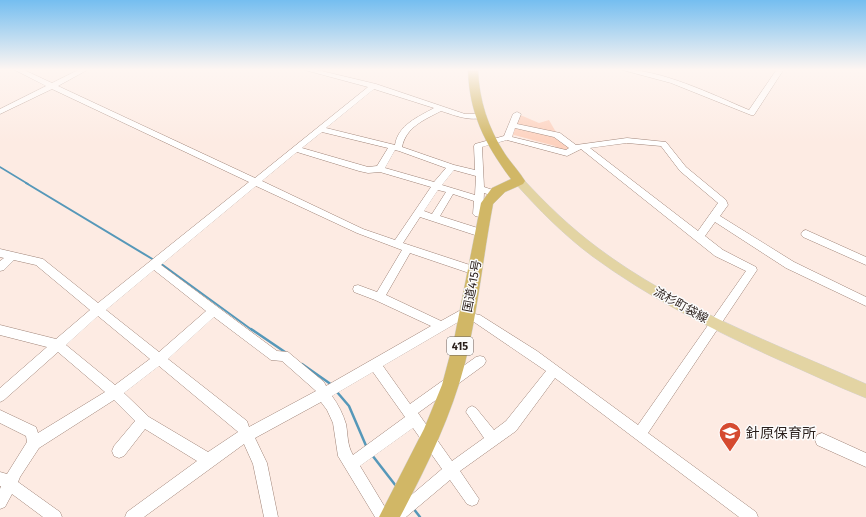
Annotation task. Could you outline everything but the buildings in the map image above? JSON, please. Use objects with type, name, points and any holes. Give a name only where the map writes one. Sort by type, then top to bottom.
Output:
[{"type":"highway","points":[[475,93],[479,116],[491,142],[518,181],[487,191]]},
{"type":"highway","name":"国道415号","points":[[389,517],[430,439],[450,384],[466,316],[487,203],[487,191]]},
{"type":"main road","name":"流杉町袋線","points":[[518,181],[569,231],[596,253],[670,300],[716,324],[866,392]]},
{"type":"street","points":[[0,112],[38,93]]},
{"type":"street","points":[[68,93],[360,231],[474,271]]},
{"type":"street","points":[[0,396],[153,264],[364,93]]},
{"type":"street","points":[[395,93],[464,116],[479,116]]},
{"type":"street","points":[[703,93],[751,113],[765,93]]},
{"type":"street","points":[[380,169],[396,148],[403,133],[415,123],[440,108]]},
{"type":"street","points":[[507,138],[517,114]]},
{"type":"street","points":[[513,125],[557,135],[579,147],[719,253],[752,270],[640,434]]},
{"type":"street","points":[[319,129],[396,148],[452,167],[480,174]]},
{"type":"street","points":[[484,215],[478,214],[479,199],[487,191],[480,174],[478,146],[507,138],[567,153],[579,147],[615,144],[622,141],[663,144],[683,169],[723,202],[723,205],[715,217],[699,237]]},
{"type":"street","points":[[295,149],[359,168],[368,170],[380,169],[479,199]]},
{"type":"street","points":[[397,245],[436,186],[452,167]]},
{"type":"street","points":[[434,218],[452,191]]},
{"type":"street","points":[[418,213],[481,233]]},
{"type":"street","points":[[715,217],[790,266],[866,302]]},
{"type":"street","points":[[806,234],[866,260]]},
{"type":"street","points":[[379,297],[408,249]]},
{"type":"street","points":[[0,253],[39,262],[158,360],[242,426],[260,463],[271,517]]},
{"type":"street","points":[[0,267],[12,256]]},
{"type":"street","points":[[153,264],[275,356],[284,356],[320,386],[332,406],[339,423],[345,457],[383,517]]},
{"type":"street","points":[[358,289],[379,297],[441,326]]},
{"type":"street","points":[[0,502],[5,482],[14,473],[34,443],[114,393],[158,360],[214,311]]},
{"type":"street","points":[[132,517],[232,443],[324,394],[456,317],[466,316],[476,318],[486,324],[554,370],[751,517]]},
{"type":"street","points":[[0,330],[58,345],[144,421],[208,460]]},
{"type":"street","points":[[357,460],[480,361]]},
{"type":"street","points":[[375,365],[472,499]]},
{"type":"street","points":[[395,517],[451,470],[510,426],[554,370]]},
{"type":"street","points":[[472,412],[493,439]]},
{"type":"street","points":[[0,416],[30,432],[34,443]]},
{"type":"street","points":[[119,451],[144,421]]},
{"type":"street","points":[[822,440],[866,460]]},
{"type":"street","points":[[5,482],[55,517]]},
{"type":"shaded area","points":[[518,114],[539,123],[549,120],[557,134],[572,148],[566,151],[555,148],[555,146],[514,135],[512,137],[508,136]]},
{"type":"waterway","points":[[0,167],[28,184]]},
{"type":"waterway","points":[[26,183],[154,260]]},
{"type":"waterway","points":[[160,263],[252,330]]},
{"type":"waterway","points":[[251,329],[285,352]]},
{"type":"waterway","points":[[302,364],[332,385]]},
{"type":"waterway","points":[[337,392],[349,406],[367,448]]},
{"type":"waterway","points":[[372,455],[396,486]]},
{"type":"waterway","points":[[413,508],[420,517]]},
{"type":"place","name":"針原保育所","points":[[730,452]]}]
